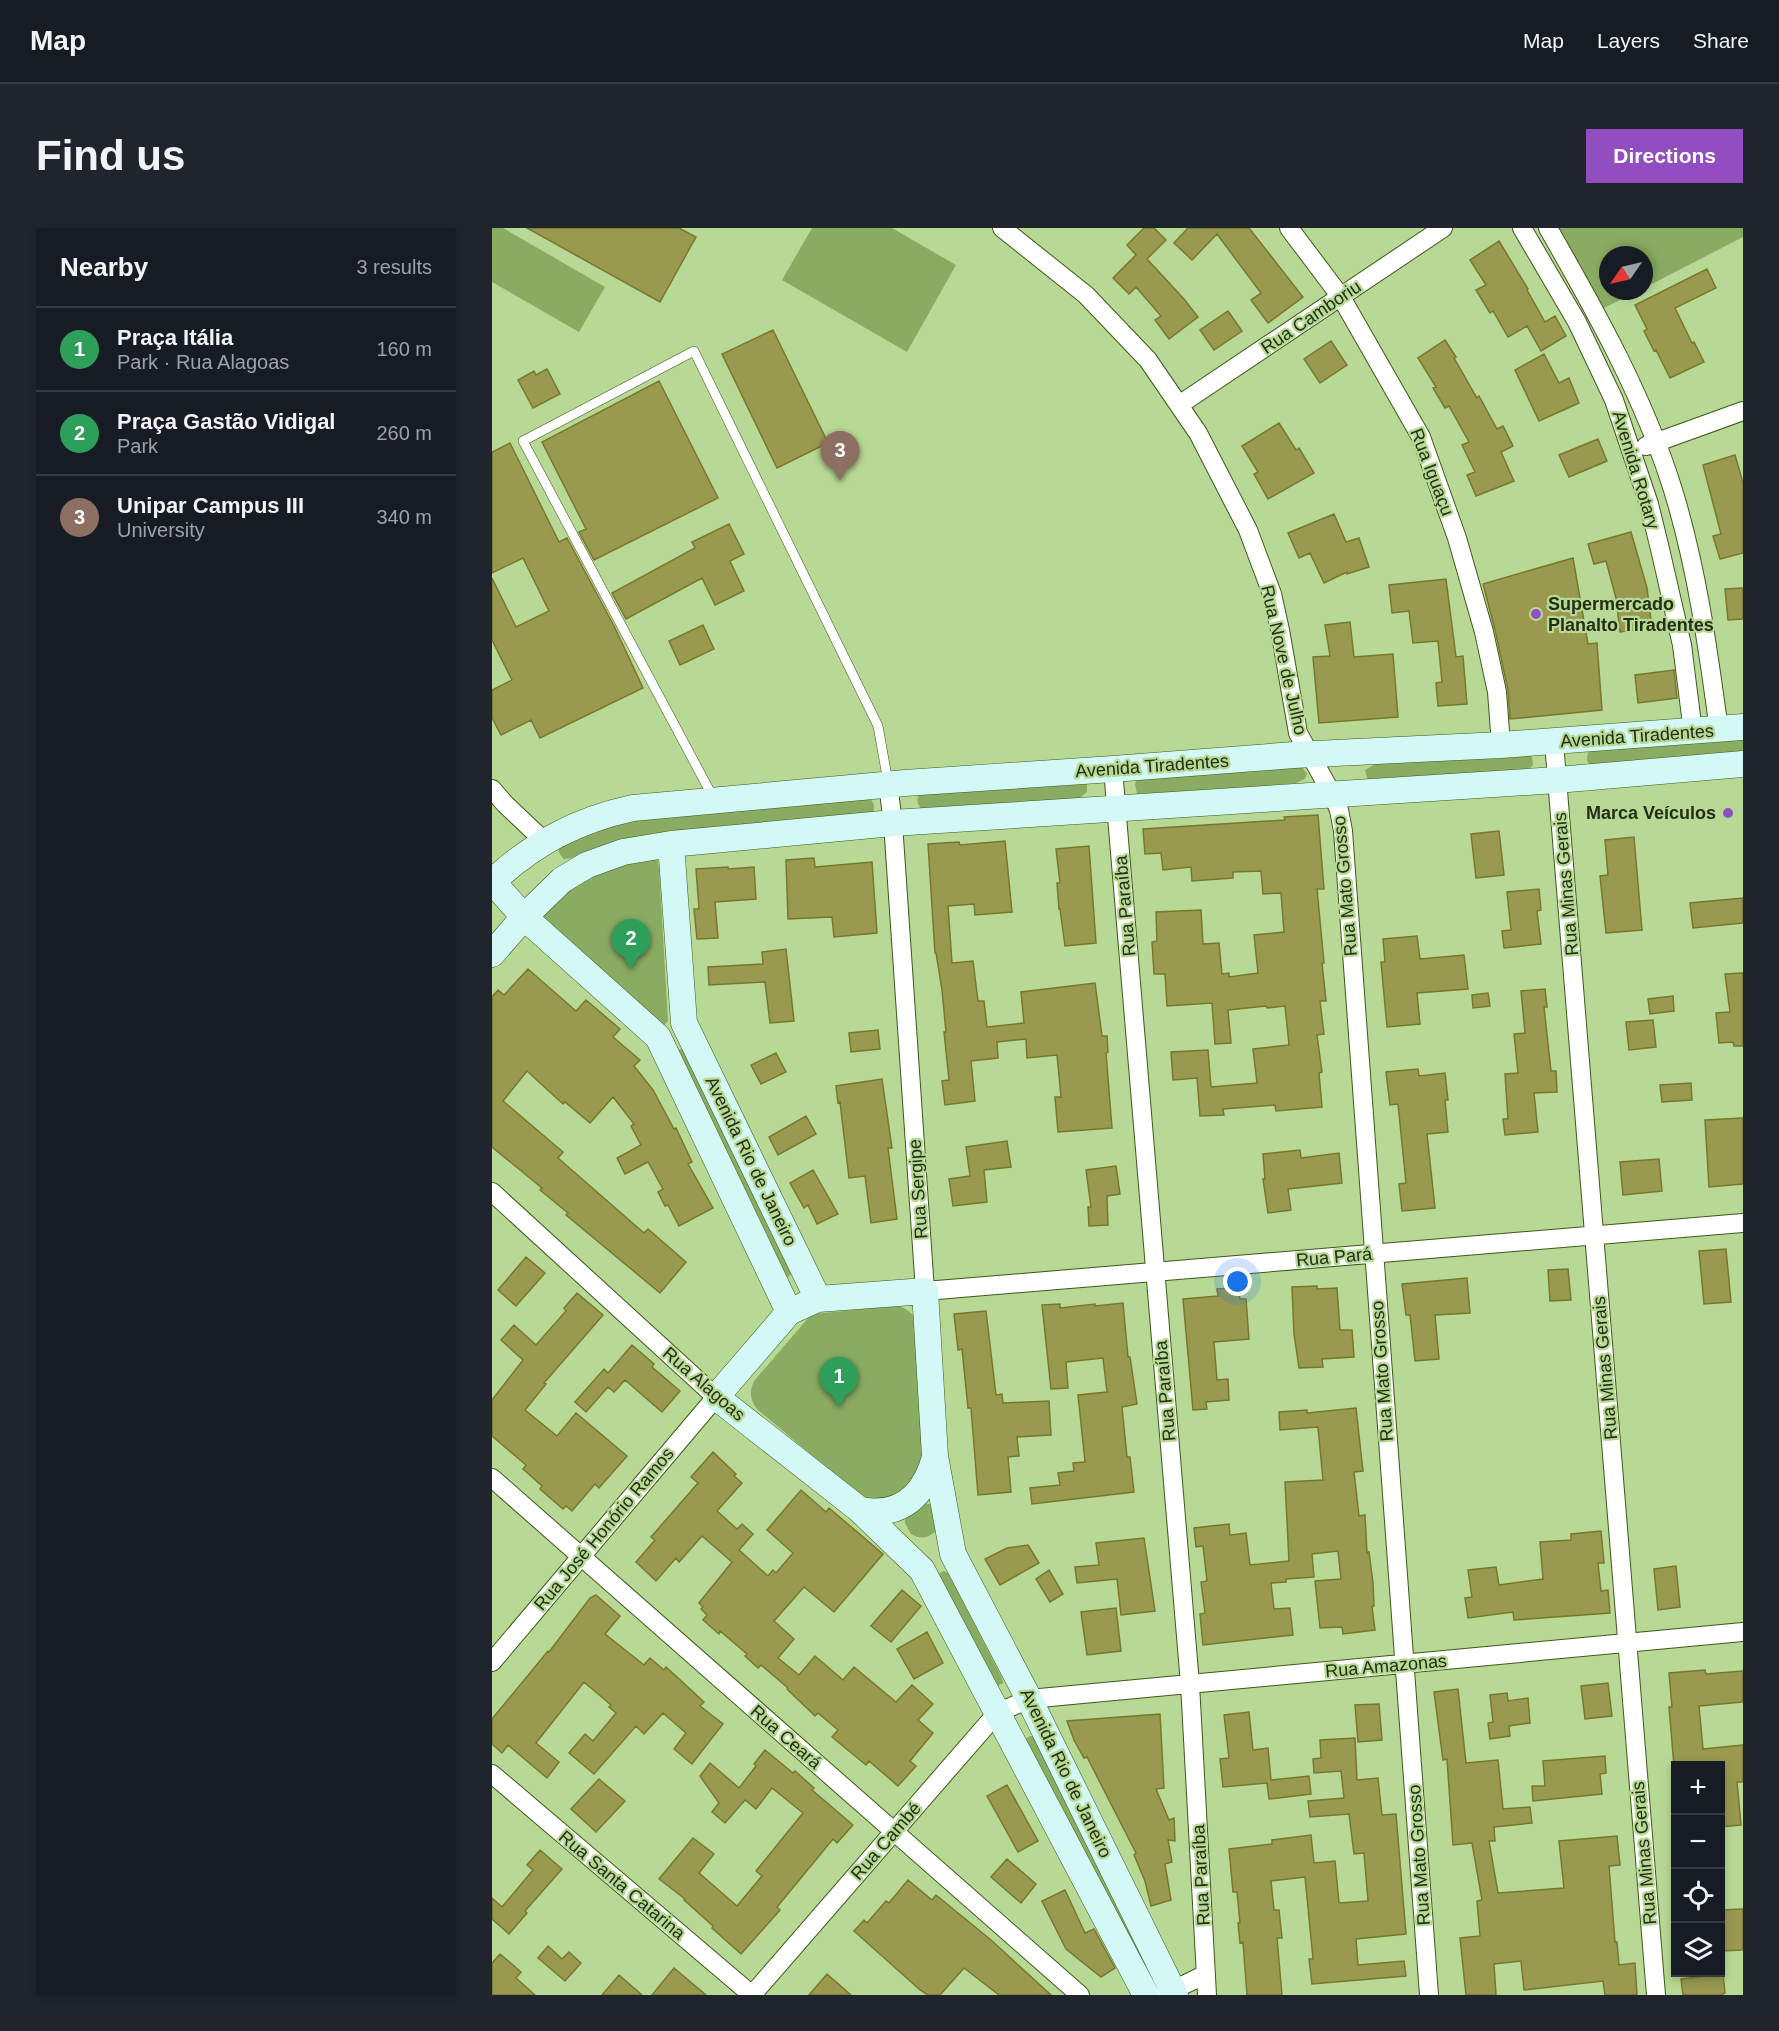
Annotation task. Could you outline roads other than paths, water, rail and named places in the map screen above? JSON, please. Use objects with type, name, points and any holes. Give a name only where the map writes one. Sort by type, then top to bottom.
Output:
[{"type":"street","name":"Rua Nove de Julho","points":[[1002,228],[1086,296],[1148,360],[1198,434],[1248,530],[1268,583],[1280,630],[1298,733],[1309,754]]},
{"type":"street","name":"Rua Iguaçu","points":[[1289,228],[1341,297],[1421,437],[1457,538],[1484,632],[1497,692],[1501,745]]},
{"type":"street","name":"Rua Camboriu","points":[[1179,405],[1443,228]]},
{"type":"street","name":"Avenida Rotary","points":[[1522,228],[1597,360],[1632,451],[1649,504],[1682,645],[1693,732]]},
{"type":"street","name":"Avenida Rotary","points":[[1548,228],[1608,334],[1655,442],[1672,488],[1697,586],[1707,639],[1731,729]]},
{"type":"street","points":[[1632,451],[1743,411]]},
{"type":"street","name":"Avenida Tiradentes","points":[[492,881],[524,854],[555,836],[610,813],[625,810],[888,784],[1113,770],[1309,754],[1554,742],[1731,729]]},
{"type":"street","name":"Rua Minas Gerais","points":[[1554,742],[1656,1995]]},
{"type":"street","name":"Rua Mato Grosso","points":[[1309,754],[1332,794],[1339,810],[1343,831],[1429,1995]]},
{"type":"street","name":"Avenida Tiradentes","points":[[492,954],[524,917],[562,880],[586,865],[623,852],[671,844],[893,823],[1557,780],[1743,764]]},
{"type":"street","name":"Rua Paraíba","points":[[1113,770],[1190,1684],[1207,1995]]},
{"type":"street","name":"Rua Sergipe","points":[[888,784],[893,823],[935,1456],[953,1554]]},
{"type":"street","points":[[492,789],[505,804],[555,836]]},
{"type":"street","points":[[492,881],[524,917],[658,1037],[684,1023],[671,844]]},
{"type":"street","name":"Avenida Rio de Janeiro","points":[[684,1023],[818,1299]]},
{"type":"street","name":"Avenida Rio de Janeiro","points":[[658,1037],[789,1312]]},
{"type":"street","name":"Rua Alagoas","points":[[492,1192],[716,1397],[860,1510],[922,1570]]},
{"type":"street","name":"Rua Pará","points":[[925,1291],[1743,1223]]},
{"type":"street","points":[[716,1397],[789,1312],[818,1299],[925,1291]]},
{"type":"street","name":"Rua José Honório Ramos","points":[[492,1662],[716,1397]]},
{"type":"street","points":[[860,1510],[877,1514],[890,1511],[906,1503],[924,1487],[935,1456]]},
{"type":"street","name":"Rua Ceará","points":[[492,1478],[1080,1995]]},
{"type":"street","points":[[922,1570],[953,1554]]},
{"type":"street","name":"Avenida Rio de Janeiro","points":[[953,1554],[1029,1699],[1170,1993]]},
{"type":"street","name":"Avenida Rio de Janeiro","points":[[922,1570],[1146,1995]]},
{"type":"street","name":"Rua Amazonas","points":[[1029,1699],[1743,1632]]},
{"type":"street","name":"Rua Cambé","points":[[752,1995],[997,1713],[1029,1699]]},
{"type":"street","name":"Rua Santa Catarina","points":[[492,1774],[752,1995]]},
{"type":"street","points":[[1170,1993],[1206,1974]]},
{"type":"lane","points":[[715,801],[523,441],[694,351],[878,726],[888,784]]},
{"type":"place","name":"Unipar Campus III","points":[[840,481]]},
{"type":"place","name":"Supermercado Planalto Tiradentes","points":[[1536,614]]},
{"type":"place","name":"Marca Veículos","points":[[1728,813]]},
{"type":"place","name":"Praça Gastão Vidigal","points":[[631,969]]},
{"type":"place","name":"Praça Itália","points":[[839,1407]]}]
